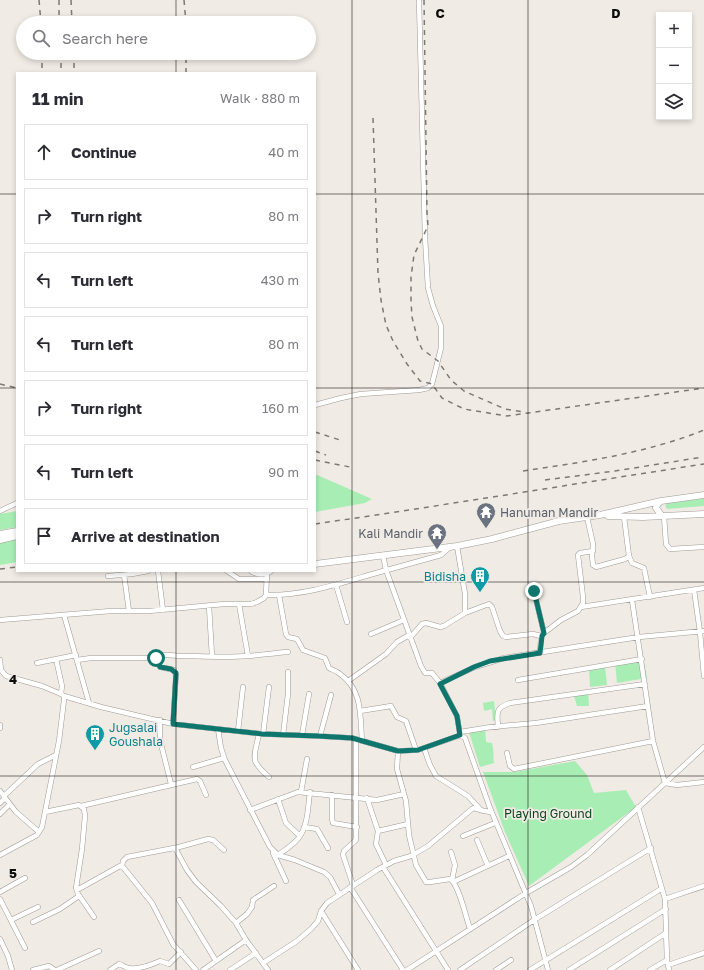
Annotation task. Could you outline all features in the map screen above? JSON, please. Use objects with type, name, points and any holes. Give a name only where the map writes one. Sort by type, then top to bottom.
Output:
[{"type":"main road","points":[[316,564],[454,546],[492,539],[559,521],[600,515],[662,501],[704,495]]},
{"type":"main road","points":[[662,501],[656,508],[663,516]]},
{"type":"main road","points":[[600,515],[624,517],[704,514]]},
{"type":"main road","points":[[0,534],[16,531]]},
{"type":"main road","points":[[0,540],[16,536]]},
{"type":"main road","points":[[255,572],[260,574],[267,573]]},
{"type":"street","points":[[316,405],[361,394],[428,388],[432,384],[436,371],[440,348],[441,326],[428,288],[425,237],[419,0]]},
{"type":"street","points":[[0,511],[16,503]]},
{"type":"street","points":[[663,516],[666,544],[670,549],[704,547]]},
{"type":"street","points":[[587,517],[593,544],[593,565],[596,567],[625,559],[629,556]]},
{"type":"street","points":[[624,517],[629,556],[632,563],[644,568],[650,597]]},
{"type":"street","points":[[266,595],[297,594],[336,585],[441,555],[454,546],[465,594],[465,613]]},
{"type":"street","points":[[348,682],[386,654],[397,642],[410,636],[422,624],[426,623],[440,627],[444,626],[465,613],[489,604],[492,607],[503,636],[543,634],[561,620],[578,611],[581,607],[583,597],[578,555],[580,553],[593,551]]},
{"type":"street","points":[[382,555],[386,570],[423,671],[427,674],[432,673],[440,684],[457,716],[460,734],[465,738],[491,812],[526,893],[548,970]]},
{"type":"street","points":[[108,576],[142,572]]},
{"type":"street","points":[[158,572],[163,610]]},
{"type":"street","points":[[0,620],[239,604],[257,602],[264,598],[266,595],[267,573],[239,579],[229,572]]},
{"type":"street","points":[[124,575],[129,611]]},
{"type":"street","points":[[336,585],[347,622]]},
{"type":"street","points":[[581,607],[704,588]]},
{"type":"street","points":[[694,590],[702,632],[704,676]]},
{"type":"street","points":[[534,591],[543,634],[540,653]]},
{"type":"street","points":[[279,595],[286,634],[288,637],[297,639],[303,650],[325,658],[329,668],[340,674],[358,696],[362,741]]},
{"type":"street","points":[[632,600],[639,637],[654,741],[665,783]]},
{"type":"street","points":[[239,604],[248,656]]},
{"type":"street","points":[[209,606],[212,656]]},
{"type":"street","points":[[64,615],[88,703]]},
{"type":"street","points":[[371,634],[404,620]]},
{"type":"street","points":[[440,684],[474,667],[490,661],[639,637],[702,632]]},
{"type":"street","points":[[36,663],[56,659],[76,658],[156,658],[164,654],[190,656],[248,656],[288,652]]},
{"type":"street","points":[[156,658],[160,667],[171,669],[176,673],[173,724]]},
{"type":"street","points":[[0,855],[32,838],[39,832],[45,812],[56,755],[63,695],[56,659]]},
{"type":"street","points":[[518,680],[642,659]]},
{"type":"street","points":[[0,660],[1,670],[6,676]]},
{"type":"street","points":[[283,735],[288,694],[288,672]]},
{"type":"street","points":[[0,675],[42,686],[88,703],[173,724],[260,734],[356,739],[398,751],[416,750],[460,734],[498,727],[508,727],[648,706]]},
{"type":"street","points":[[498,727],[498,709],[510,703],[645,684]]},
{"type":"street","points":[[238,731],[243,687]]},
{"type":"street","points":[[269,687],[255,754],[256,763],[259,768],[269,777]]},
{"type":"street","points":[[302,735],[309,694]]},
{"type":"street","points":[[320,736],[331,695]]},
{"type":"street","points":[[360,711],[391,706],[397,716],[406,721],[416,750]]},
{"type":"street","points":[[160,720],[160,740],[171,784]]},
{"type":"street","points":[[218,729],[224,758],[250,810],[273,851],[286,881]]},
{"type":"street","points":[[356,739],[356,840],[343,853],[352,886],[403,970]]},
{"type":"street","points":[[507,753],[510,766],[514,769],[654,741]]},
{"type":"street","points":[[407,970],[526,893],[571,867],[588,854],[704,747]]},
{"type":"street","points":[[424,748],[436,776],[468,796],[481,810]]},
{"type":"street","points":[[398,751],[397,769],[406,801],[408,835],[416,865],[426,882],[450,879],[453,881],[509,856]]},
{"type":"street","points":[[0,802],[38,764],[56,755]]},
{"type":"street","points":[[194,767],[224,758]]},
{"type":"street","points":[[301,792],[307,759]]},
{"type":"street","points":[[45,812],[81,806],[171,784],[198,780],[206,795]]},
{"type":"street","points":[[665,783],[677,785],[704,782]]},
{"type":"street","points":[[0,791],[16,812],[39,832]]},
{"type":"street","points":[[250,810],[294,793],[301,792],[377,800],[404,794]]},
{"type":"street","points":[[278,855],[300,836],[304,827],[310,792]]},
{"type":"street","points":[[332,795],[333,823],[357,827]]},
{"type":"street","points":[[367,798],[378,831],[376,844],[384,866],[448,970]]},
{"type":"street","points":[[278,799],[286,823],[300,836]]},
{"type":"street","points":[[0,814],[10,804]]},
{"type":"street","points":[[81,806],[84,809],[85,816],[77,890],[79,896],[94,917]]},
{"type":"street","points":[[638,807],[665,899],[668,968],[687,958],[704,953]]},
{"type":"street","points":[[263,963],[307,933],[315,925],[327,903],[339,894],[384,866],[428,846],[472,808],[491,812]]},
{"type":"street","points":[[463,836],[496,823]]},
{"type":"street","points":[[378,831],[408,824]]},
{"type":"street","points":[[304,827],[317,829],[328,848]]},
{"type":"street","points":[[77,890],[122,866],[123,861],[127,857],[175,848],[211,839],[224,850]]},
{"type":"street","points":[[477,840],[488,866]]},
{"type":"street","points":[[175,848],[183,864],[196,882],[236,923],[246,940],[268,970]]},
{"type":"street","points":[[460,970],[534,920],[651,848]]},
{"type":"street","points":[[273,851],[278,855],[295,860],[324,872],[330,877],[339,894]]},
{"type":"street","points":[[451,852],[455,865],[453,881],[470,929]]},
{"type":"street","points":[[122,866],[152,903],[173,944],[196,970]]},
{"type":"street","points":[[0,892],[25,878]]},
{"type":"street","points":[[236,923],[247,914],[252,907],[253,900],[274,886]]},
{"type":"street","points":[[665,899],[704,886]]},
{"type":"street","points":[[530,970],[662,889]]},
{"type":"street","points":[[33,922],[79,896]]},
{"type":"street","points":[[0,899],[26,948]]},
{"type":"street","points":[[179,900],[216,961]]},
{"type":"street","points":[[11,920],[38,907]]},
{"type":"street","points":[[569,970],[666,909]]},
{"type":"street","points":[[321,912],[358,970]]},
{"type":"street","points":[[610,970],[666,933]]},
{"type":"street","points":[[0,939],[11,968]]},
{"type":"street","points":[[203,970],[246,940]]},
{"type":"street","points":[[33,970],[49,966],[56,970],[99,951]]},
{"type":"street","points":[[110,970],[119,964],[130,968],[153,967],[160,961],[169,964],[181,952]]},
{"type":"street","points":[[230,970],[256,953]]},
{"type":"street","points":[[496,970],[511,960]]},
{"type":"street","points":[[650,970],[667,960]]},
{"type":"street","points":[[70,965],[73,970]]},
{"type":"green space","points":[[316,474],[372,499],[365,503],[316,512]]},
{"type":"green space","points":[[704,498],[704,506],[667,509],[665,505],[668,503]]},
{"type":"green space","points":[[16,511],[16,527],[0,530],[0,514]]},
{"type":"green space","points":[[16,539],[16,562],[0,565],[0,542]]},
{"type":"green space","points":[[643,657],[647,678],[617,683],[615,661]]},
{"type":"green space","points":[[605,666],[607,685],[590,687],[589,668]]},
{"type":"green space","points":[[588,690],[589,706],[577,706],[573,693]]},
{"type":"green space","points":[[494,701],[496,720],[493,721],[492,709],[484,711],[483,703]]},
{"type":"green space","points":[[485,727],[486,742],[492,743],[494,763],[480,767],[468,729]]},
{"type":"green space","name":"Playing Ground","points":[[575,761],[587,775],[594,793],[626,790],[636,807],[529,886],[505,832],[483,772],[515,772]]},
{"type":"railway","points":[[39,0],[40,16]]},
{"type":"railway","points":[[59,0],[59,16]]},
{"type":"railway","points":[[71,0],[72,16]]},
{"type":"railway","points":[[184,0],[185,16]]},
{"type":"railway","points":[[424,0],[428,226],[414,255],[411,277],[412,317],[418,341],[422,349],[438,361],[451,380],[464,391],[505,409],[524,412]]},
{"type":"railway","points":[[42,60],[42,72]]},
{"type":"railway","points":[[61,60],[61,72]]},
{"type":"railway","points":[[74,60],[74,72]]},
{"type":"railway","points":[[186,60],[186,72]]},
{"type":"railway","points":[[373,118],[378,273],[381,300],[386,325],[393,341],[407,364],[420,381],[432,384],[442,398],[464,409],[507,416],[704,388]]},
{"type":"railway","points":[[0,384],[16,388]]},
{"type":"railway","points":[[523,471],[638,451],[704,430]]},
{"type":"railway","points":[[316,432],[343,441]]},
{"type":"railway","points":[[316,451],[326,455]]},
{"type":"railway","points":[[545,480],[703,457]]},
{"type":"railway","points":[[316,460],[350,467]]},
{"type":"railway","points":[[316,524],[704,464]]},
{"type":"railway","points":[[0,569],[16,567]]},
{"type":"place","name":"Hanuman Mandir","points":[[486,529]]},
{"type":"place","name":"Kali Mandir","points":[[437,550]]},
{"type":"place","name":"Bidisha","points":[[480,593]]},
{"type":"place","name":"Jugsalai Goushala","points":[[95,751]]},
{"type":"route","points":[[156,658],[160,667],[174,670],[176,673],[173,724],[262,734],[352,738],[398,751],[418,750],[460,735],[457,716],[440,684],[474,667],[490,661],[540,653],[541,640],[544,633],[534,591]]}]
